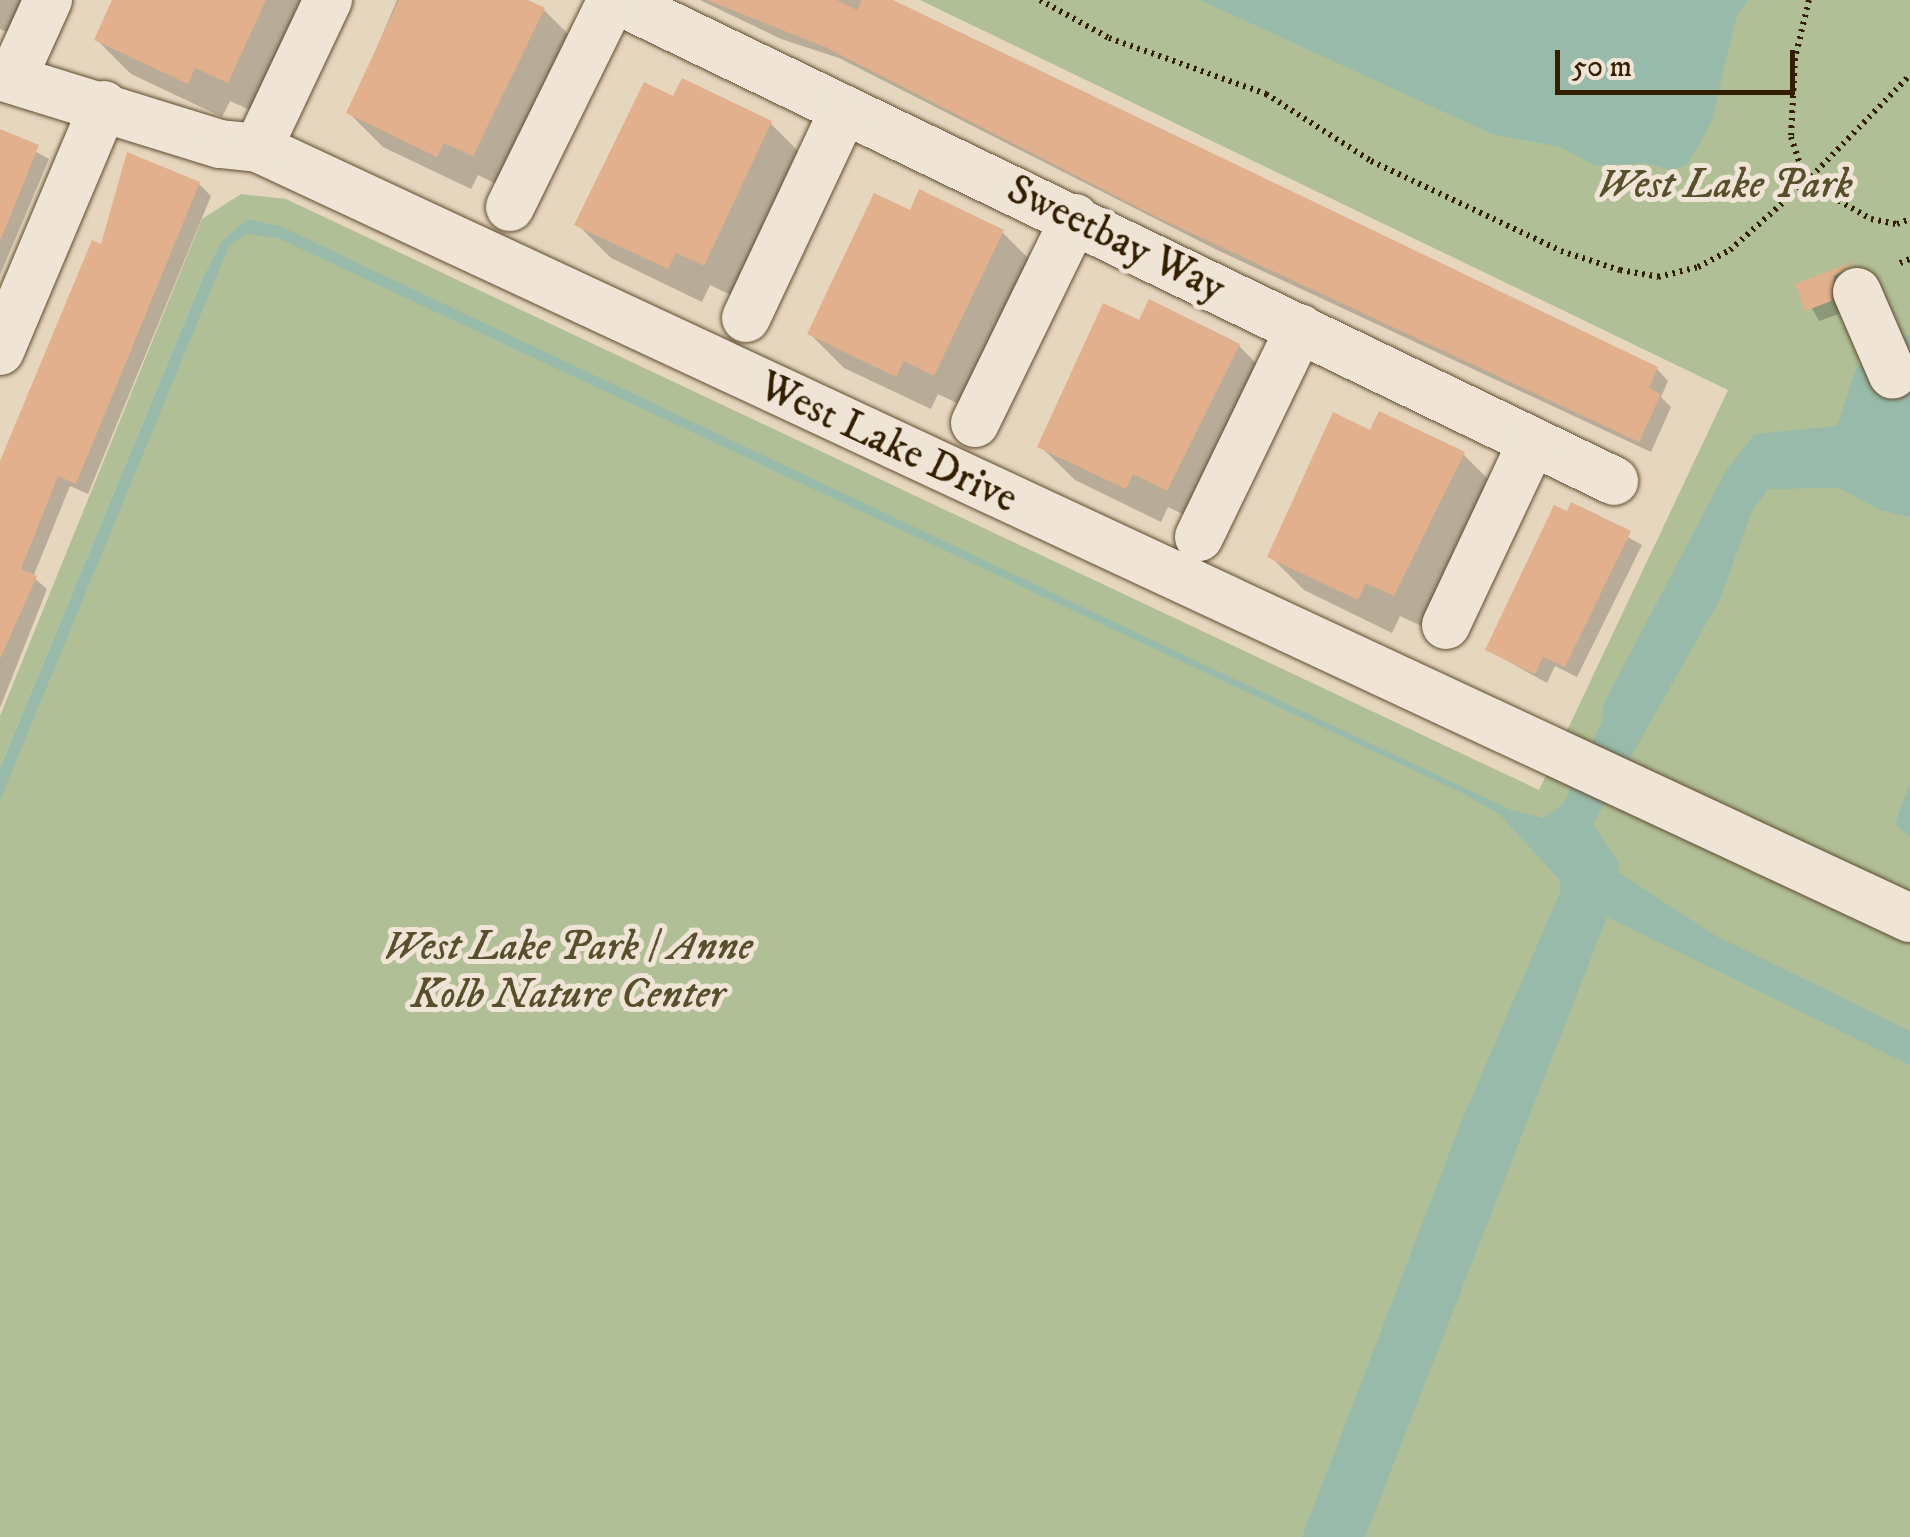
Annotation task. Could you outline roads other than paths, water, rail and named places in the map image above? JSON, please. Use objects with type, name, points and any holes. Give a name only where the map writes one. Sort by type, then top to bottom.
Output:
[{"type":"street","points":[[6,76],[48,0]]},
{"type":"street","points":[[258,148],[328,0]]},
{"type":"street","points":[[510,207],[614,0]]},
{"type":"street","name":"Sweetbay Way","points":[[614,0],[1076,218],[1614,481]]},
{"type":"street","name":"West Lake Drive","points":[[6,76],[220,144],[258,148],[1760,854],[1910,918]]},
{"type":"street","points":[[0,351],[104,105]]},
{"type":"street","points":[[746,318],[844,110]]},
{"type":"street","points":[[974,422],[1076,218]]},
{"type":"street","points":[[1857,292],[1893,375]]},
{"type":"street","points":[[1199,537],[1300,328]]},
{"type":"street","points":[[1446,625],[1532,442]]},
{"type":"street","name":"West Lake Drive","points":[[1760,854],[1910,950]]},
{"type":"park label","name":"West Lake Park","points":[[1725,185]]},
{"type":"park label","name":"West Lake Park / Anne Kolb Nature Center","points":[[568,971]]}]
